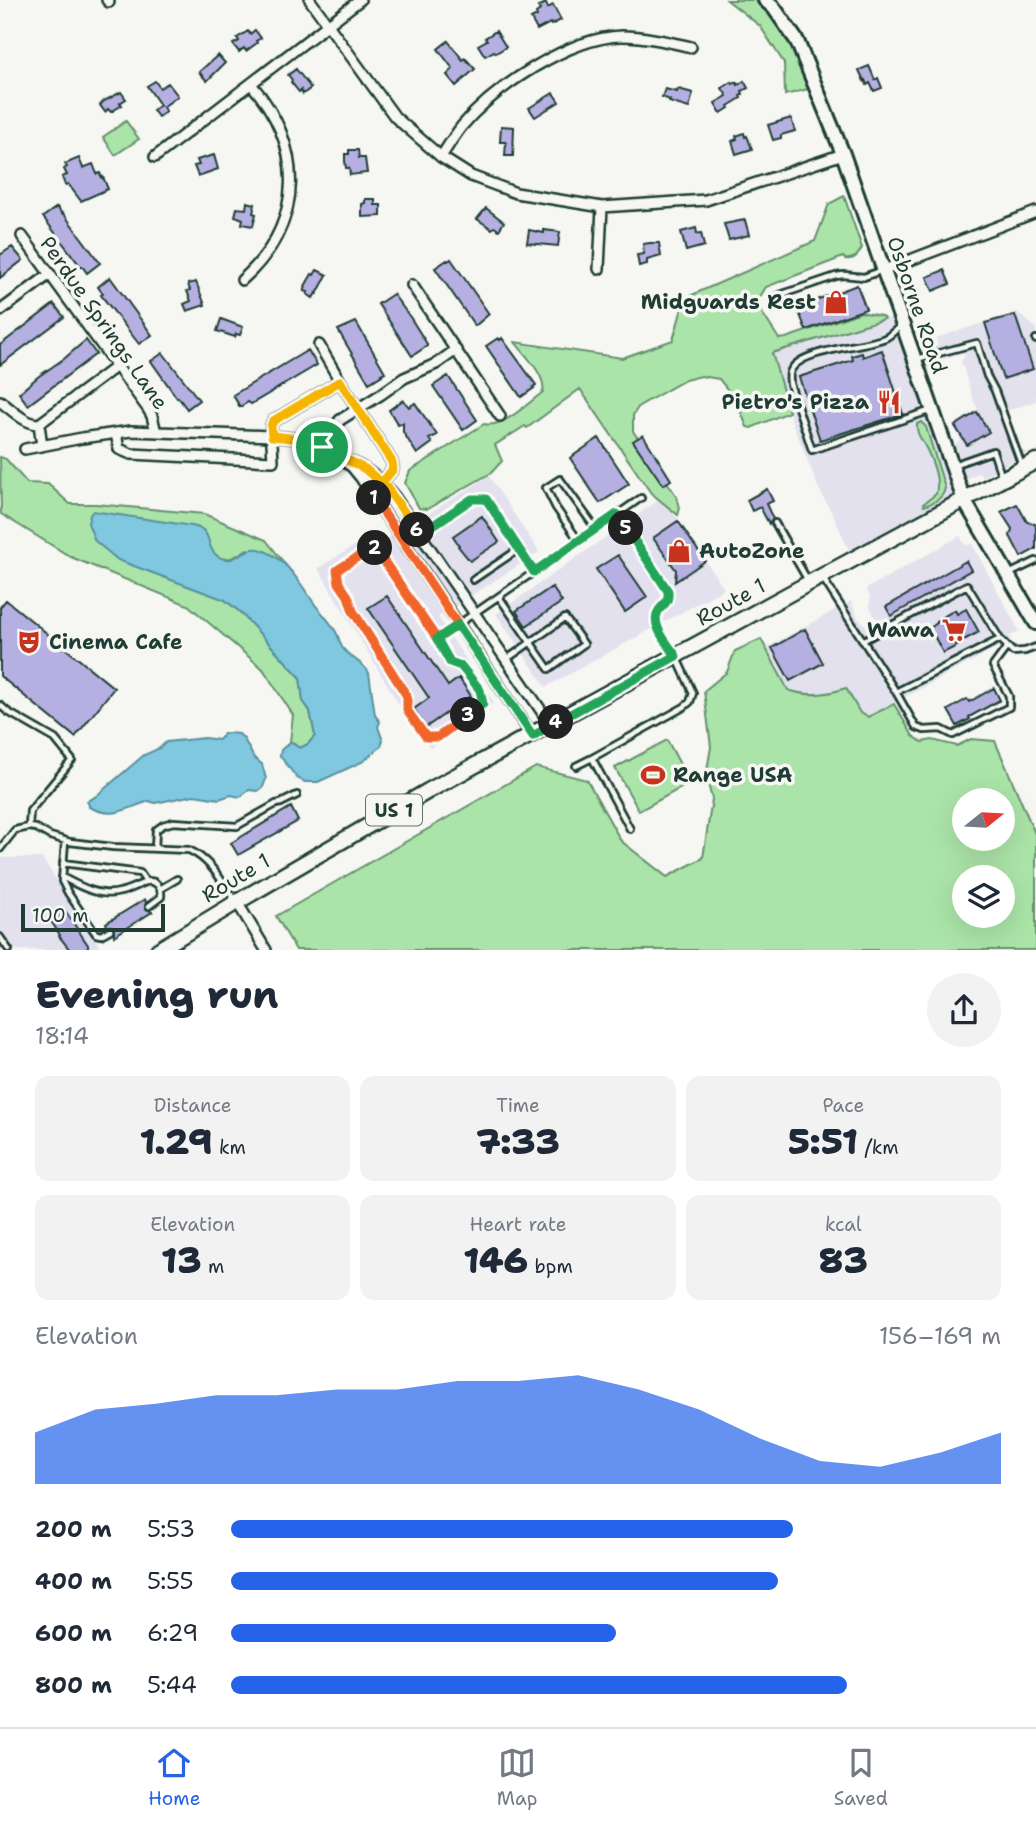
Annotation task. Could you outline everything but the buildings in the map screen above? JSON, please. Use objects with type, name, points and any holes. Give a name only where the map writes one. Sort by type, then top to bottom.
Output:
[{"type":"main road","name":"Route 1","points":[[158,950],[392,811],[1029,465]]},
{"type":"street","points":[[310,0],[395,117],[441,157],[471,176],[516,193],[602,207],[706,200],[843,154]]},
{"type":"street","points":[[155,157],[360,0]]},
{"type":"street","name":"Osborne Road","points":[[765,0],[774,8],[797,41],[843,154],[964,500],[1036,623]]},
{"type":"street","points":[[441,157],[464,124],[491,99],[525,73],[569,50],[590,42],[621,36],[691,47]]},
{"type":"street","points":[[242,280],[264,258],[277,235],[287,209],[291,179],[281,128],[273,112],[251,84]]},
{"type":"street","points":[[599,269],[602,207]]},
{"type":"street","points":[[884,270],[1036,212]]},
{"type":"street","name":"Perdue Springs Lane","points":[[22,236],[148,409],[156,432]]},
{"type":"street","points":[[0,311],[50,274]]},
{"type":"street","points":[[412,285],[500,416]]},
{"type":"street","points":[[319,345],[392,462],[393,469],[372,495]]},
{"type":"street","points":[[322,447],[340,420],[404,378],[436,364],[456,350]]},
{"type":"street","points":[[0,401],[33,424],[39,424],[117,366]]},
{"type":"street","points":[[116,433],[119,449],[131,454],[273,461],[273,421],[340,381]]},
{"type":"street","points":[[39,424],[42,446]]},
{"type":"street","points":[[25,449],[116,433],[272,436],[300,439],[365,469],[394,496],[551,725]]},
{"type":"street","points":[[341,458],[352,467],[372,495],[533,736]]},
{"type":"street","points":[[237,902],[266,950]]},
{"type":"lane","points":[[777,296],[836,276],[864,277],[884,270]]},
{"type":"lane","points":[[903,325],[895,328],[888,337],[857,346],[840,347],[795,364],[790,372],[790,384],[812,450],[933,410]]},
{"type":"lane","points":[[915,360],[976,343],[987,376],[1029,465]]},
{"type":"lane","points":[[952,465],[993,451],[1003,479]]},
{"type":"lane","points":[[579,541],[546,488],[560,479],[596,529]]},
{"type":"lane","points":[[437,639],[641,498]]},
{"type":"lane","points":[[420,534],[472,499],[486,499],[534,572]]},
{"type":"lane","points":[[576,766],[684,707],[690,702],[693,693],[676,656],[657,628],[659,611],[667,602],[668,591],[617,514]]},
{"type":"lane","points":[[775,523],[815,580],[863,640],[916,727],[924,730],[941,729],[953,736],[1009,707],[1009,695],[993,666],[1007,647]]},
{"type":"lane","points":[[374,547],[437,639],[450,662],[461,666],[480,690],[483,704],[438,737],[426,737],[407,710],[407,696],[353,611],[348,596],[339,583],[337,570],[374,547]]},
{"type":"lane","points":[[473,580],[520,549]]},
{"type":"lane","points":[[1008,574],[1036,561]]},
{"type":"lane","points":[[863,640],[967,585],[1007,647],[1013,652],[1025,652],[1036,647]]},
{"type":"lane","points":[[499,597],[531,643],[549,669],[584,645],[565,618],[531,643],[506,660]]},
{"type":"lane","points":[[896,692],[1000,639]]},
{"type":"lane","points":[[0,705],[55,739],[72,760],[30,811],[29,827]]},
{"type":"lane","points":[[592,758],[630,828]]},
{"type":"lane","points":[[155,848],[156,830],[163,825],[173,822],[237,826],[297,795]]},
{"type":"lane","points":[[0,849],[15,830],[29,827],[65,841],[113,847],[189,850],[209,863],[237,902]]},
{"type":"lane","points":[[65,841],[62,881],[68,893],[96,934],[110,930]]},
{"type":"lane","points":[[63,863],[140,873],[146,882]]},
{"type":"lane","points":[[62,877],[85,889],[110,893],[152,881],[160,889],[161,897],[149,906]]},
{"type":"lane","points":[[160,889],[177,879]]},
{"type":"lane","points":[[0,937],[9,950]]},
{"type":"shaded area","points":[[1017,312],[1036,328],[1036,401],[1006,411],[1017,442],[1023,451],[1028,453],[984,476],[978,473],[966,479],[954,458],[959,455],[955,444],[961,440],[953,425],[978,409],[961,361],[966,355],[962,353],[939,360],[933,364],[929,373],[921,349],[938,346],[936,338]]},
{"type":"shaded area","points":[[899,315],[964,500],[853,559],[819,489],[791,419],[772,353]]},
{"type":"shaded area","points":[[489,476],[539,552],[438,617],[494,703],[430,748],[403,711],[318,568],[379,531],[386,540]]},
{"type":"shaded area","points":[[663,497],[724,589],[546,687],[496,614]]},
{"type":"shaded area","points":[[960,536],[965,545],[972,544],[1019,631],[1010,636],[1011,640],[868,717],[828,694],[804,696],[788,691],[766,648],[851,601],[858,618],[869,628],[879,625],[870,607],[870,596],[866,589]]},
{"type":"shaded area","points":[[0,858],[42,858],[102,950],[0,950]]},
{"type":"green space","points":[[727,0],[754,0],[772,16],[794,49],[812,88],[785,95],[784,63],[760,26]]},
{"type":"green space","points":[[126,121],[139,139],[115,155],[103,137]]},
{"type":"green space","points":[[844,196],[862,248],[859,253],[853,258],[843,257],[766,287],[758,300],[759,308],[779,339],[861,312],[884,319],[772,353],[789,412],[751,428],[747,427],[736,400],[719,379],[701,376],[685,380],[639,406],[633,415],[633,431],[677,497],[680,508],[678,515],[651,493],[580,389],[527,428],[525,426],[495,445],[502,461],[491,473],[427,509],[419,508],[405,483],[410,471],[484,424],[491,425],[507,419],[543,392],[542,379],[515,342],[622,358],[673,340],[685,298],[815,241],[829,204]]},
{"type":"green space","points":[[921,422],[926,427],[945,488],[940,498],[924,506],[923,504],[936,494],[937,483],[931,460],[918,431],[917,424]]},
{"type":"green space","points":[[0,457],[6,459],[27,483],[48,484],[70,504],[204,514],[266,540],[293,574],[275,557],[247,549],[232,558],[217,556],[209,546],[203,530],[225,600],[240,612],[300,677],[303,701],[310,711],[315,736],[308,744],[300,748],[290,742],[293,715],[263,669],[188,605],[71,557],[1,514]]},
{"type":"green space","points":[[761,639],[788,690],[817,694],[846,688],[860,713],[868,717],[894,704],[913,736],[922,742],[932,740],[957,746],[971,739],[995,741],[1036,836],[1036,950],[296,950],[276,916],[536,767],[587,780],[621,841],[667,877],[703,858],[712,799],[706,776],[711,747],[704,691],[727,672],[735,651]]},
{"type":"green space","name":"Range USA","points":[[667,740],[690,783],[639,811],[615,768]]},
{"type":"water","points":[[93,511],[192,526],[203,530],[219,557],[234,558],[249,550],[259,549],[285,564],[336,632],[345,651],[369,673],[375,715],[380,722],[378,727],[383,741],[381,746],[364,761],[318,782],[305,782],[297,778],[280,756],[281,750],[290,742],[300,748],[315,736],[310,711],[303,701],[300,677],[240,612],[225,600],[118,560],[95,541],[88,523]]},
{"type":"water","points":[[228,733],[239,734],[254,758],[262,764],[266,779],[258,791],[249,790],[240,797],[231,795],[219,799],[194,795],[155,803],[149,801],[112,813],[89,807],[87,801],[144,755],[160,748],[166,742],[205,738],[219,740]]},
{"type":"place","name":"Midguards Rest","points":[[836,302]]},
{"type":"place","name":"Pietro's Pizza","points":[[889,402]]},
{"type":"place","name":"AutoZone","points":[[679,551]]},
{"type":"place","name":"Wawa","points":[[954,630]]},
{"type":"place","name":"Cinema Cafe","points":[[29,642]]},
{"type":"place","name":"Range USA","points":[[653,775]]},
{"type":"route","points":[[322,447],[300,439],[272,436],[271,426],[273,421],[340,381],[392,462],[393,469],[382,483],[372,495],[458,625],[437,639],[374,547],[337,570],[339,583],[348,596],[353,611],[407,696],[407,710],[426,737],[438,737],[483,704],[480,690],[461,666],[450,662],[437,639],[458,625],[533,736],[676,656],[657,628],[656,622],[659,611],[667,602],[668,591],[617,514],[534,572],[486,499],[472,499],[420,534],[382,483],[365,469],[322,447]]}]
